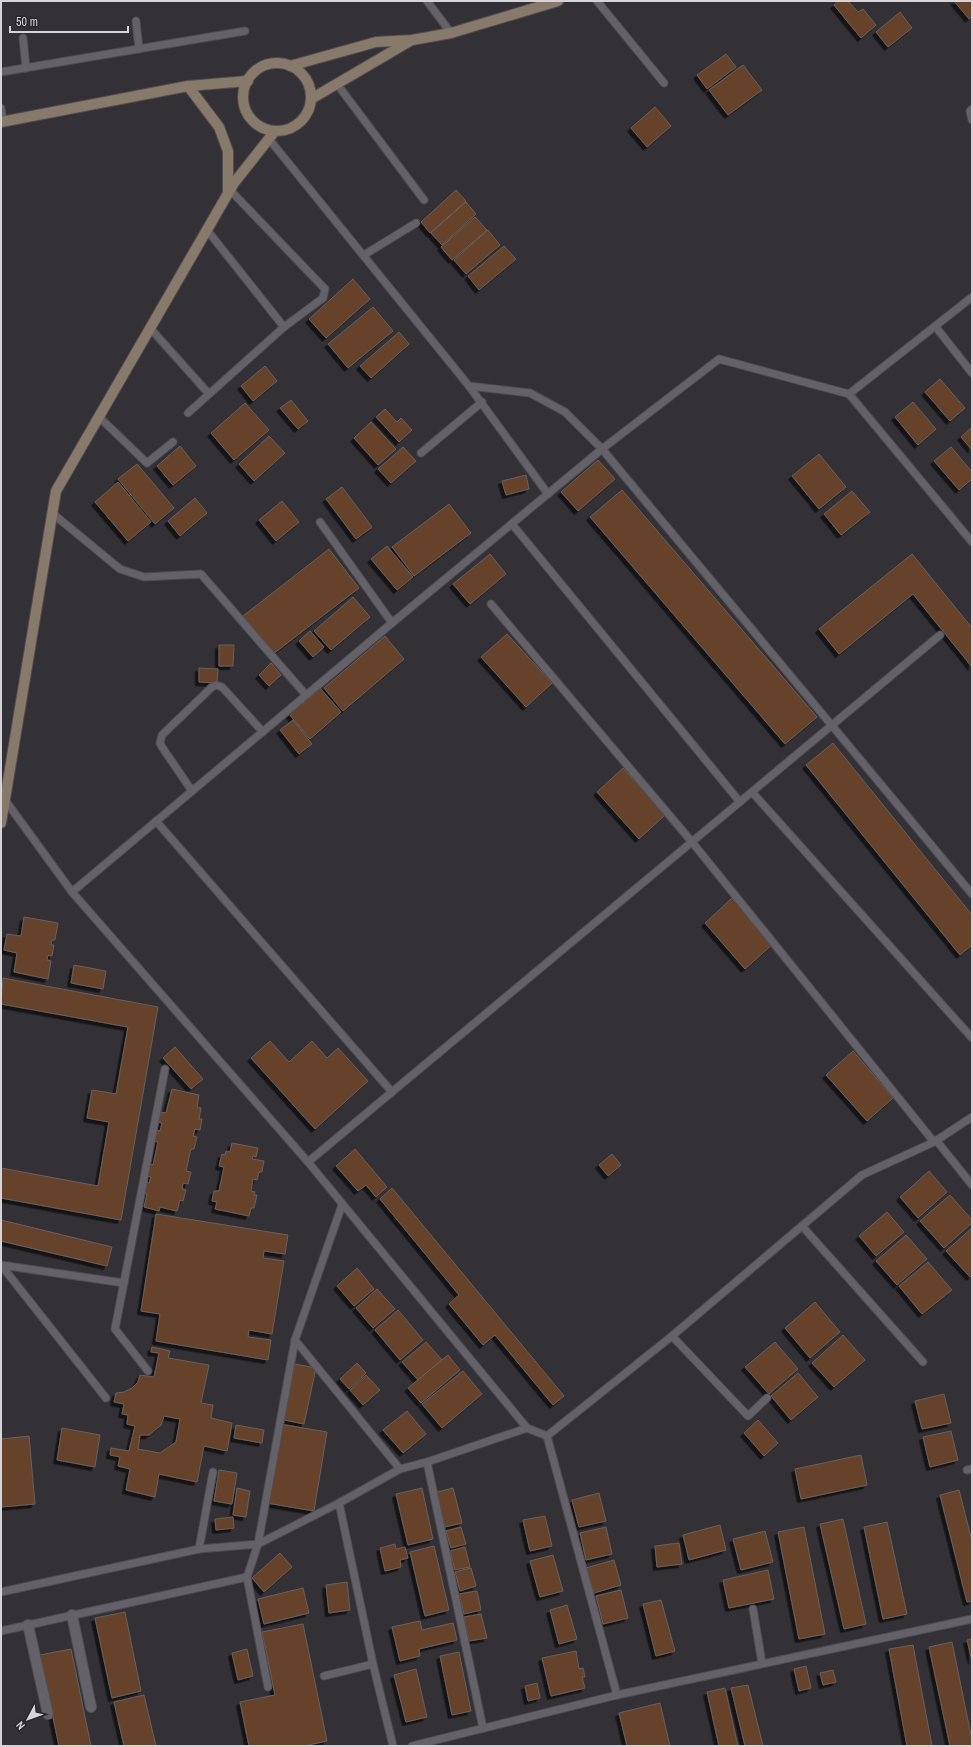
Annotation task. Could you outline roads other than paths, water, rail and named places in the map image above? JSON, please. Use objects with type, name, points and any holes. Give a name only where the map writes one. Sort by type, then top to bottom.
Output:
[{"type":"street","points":[[290,66],[376,42],[412,40],[451,33],[558,1]]},
{"type":"street","points":[[311,99],[412,40]]},
{"type":"street","points":[[1,823],[56,491],[229,191],[272,135],[294,127],[303,120],[309,110],[311,99],[310,87],[304,77],[296,69],[290,66],[275,63],[264,66],[255,71],[244,89],[243,99],[246,110],[251,119],[272,135]]},
{"type":"street","points":[[2,122],[188,86],[248,81]]},
{"type":"street","points":[[188,86],[219,127],[228,151],[229,191]]},
{"type":"street","points":[[72,1615],[91,1707]]},
{"type":"street","points":[[28,1625],[48,1714]]},
{"type":"lane","points":[[427,1],[451,33]]},
{"type":"lane","points":[[598,1],[664,83]]},
{"type":"lane","points":[[136,21],[139,49]]},
{"type":"lane","points":[[1,72],[245,31]]},
{"type":"lane","points":[[23,38],[26,68]]},
{"type":"lane","points":[[337,84],[424,200]]},
{"type":"lane","points":[[1,108],[2,122]]},
{"type":"lane","points":[[972,109],[970,111],[972,120]]},
{"type":"lane","points":[[272,135],[364,256],[482,402],[548,494]]},
{"type":"lane","points":[[188,413],[284,327],[323,298],[325,289],[229,191]]},
{"type":"lane","points":[[364,256],[416,223]]},
{"type":"lane","points":[[207,230],[284,327]]},
{"type":"lane","points":[[849,394],[972,297]]},
{"type":"lane","points":[[935,326],[972,373]]},
{"type":"lane","points":[[150,328],[209,394]]},
{"type":"lane","points":[[72,892],[192,790],[602,449],[719,359],[849,394],[972,542]]},
{"type":"lane","points":[[469,386],[530,393],[565,412],[602,449],[972,894]]},
{"type":"lane","points":[[421,453],[482,402]]},
{"type":"lane","points":[[99,417],[147,463],[173,442]]},
{"type":"lane","points":[[52,513],[120,570],[144,577],[201,574],[306,695]]},
{"type":"lane","points":[[320,522],[392,623]]},
{"type":"lane","points":[[512,524],[740,802]]},
{"type":"lane","points":[[491,604],[692,842],[972,1185]]},
{"type":"lane","points":[[308,1162],[752,792],[830,725],[940,635]]},
{"type":"lane","points":[[192,790],[162,747],[160,738],[212,687],[216,685],[222,687],[262,732]]},
{"type":"lane","points":[[752,792],[972,1038]]},
{"type":"lane","points":[[5,800],[72,892],[308,1162],[527,1428],[547,1436]]},
{"type":"lane","points":[[156,821],[392,1092]]},
{"type":"lane","points":[[148,1371],[115,1329],[164,1069]]},
{"type":"lane","points":[[547,1436],[672,1336],[862,1175],[935,1141],[972,1117]]},
{"type":"lane","points":[[268,1687],[247,1577],[258,1544],[295,1340],[342,1205]]},
{"type":"lane","points":[[802,1226],[923,1362]]},
{"type":"lane","points":[[106,1398],[1,1265],[124,1283]]},
{"type":"lane","points":[[672,1336],[748,1416],[768,1398]]},
{"type":"lane","points":[[295,1340],[400,1469]]},
{"type":"lane","points":[[1,1592],[199,1549],[258,1544],[339,1503],[400,1469],[428,1462],[527,1428]]},
{"type":"lane","points":[[547,1436],[617,1695]]},
{"type":"lane","points":[[428,1462],[483,1728]]},
{"type":"lane","points":[[199,1549],[213,1472]]},
{"type":"lane","points":[[339,1503],[373,1664],[393,1746]]},
{"type":"lane","points":[[1,1631],[247,1577]]},
{"type":"lane","points":[[753,1609],[762,1663]]},
{"type":"lane","points":[[412,1746],[617,1695],[972,1618]]},
{"type":"lane","points":[[324,1676],[373,1664]]}]
